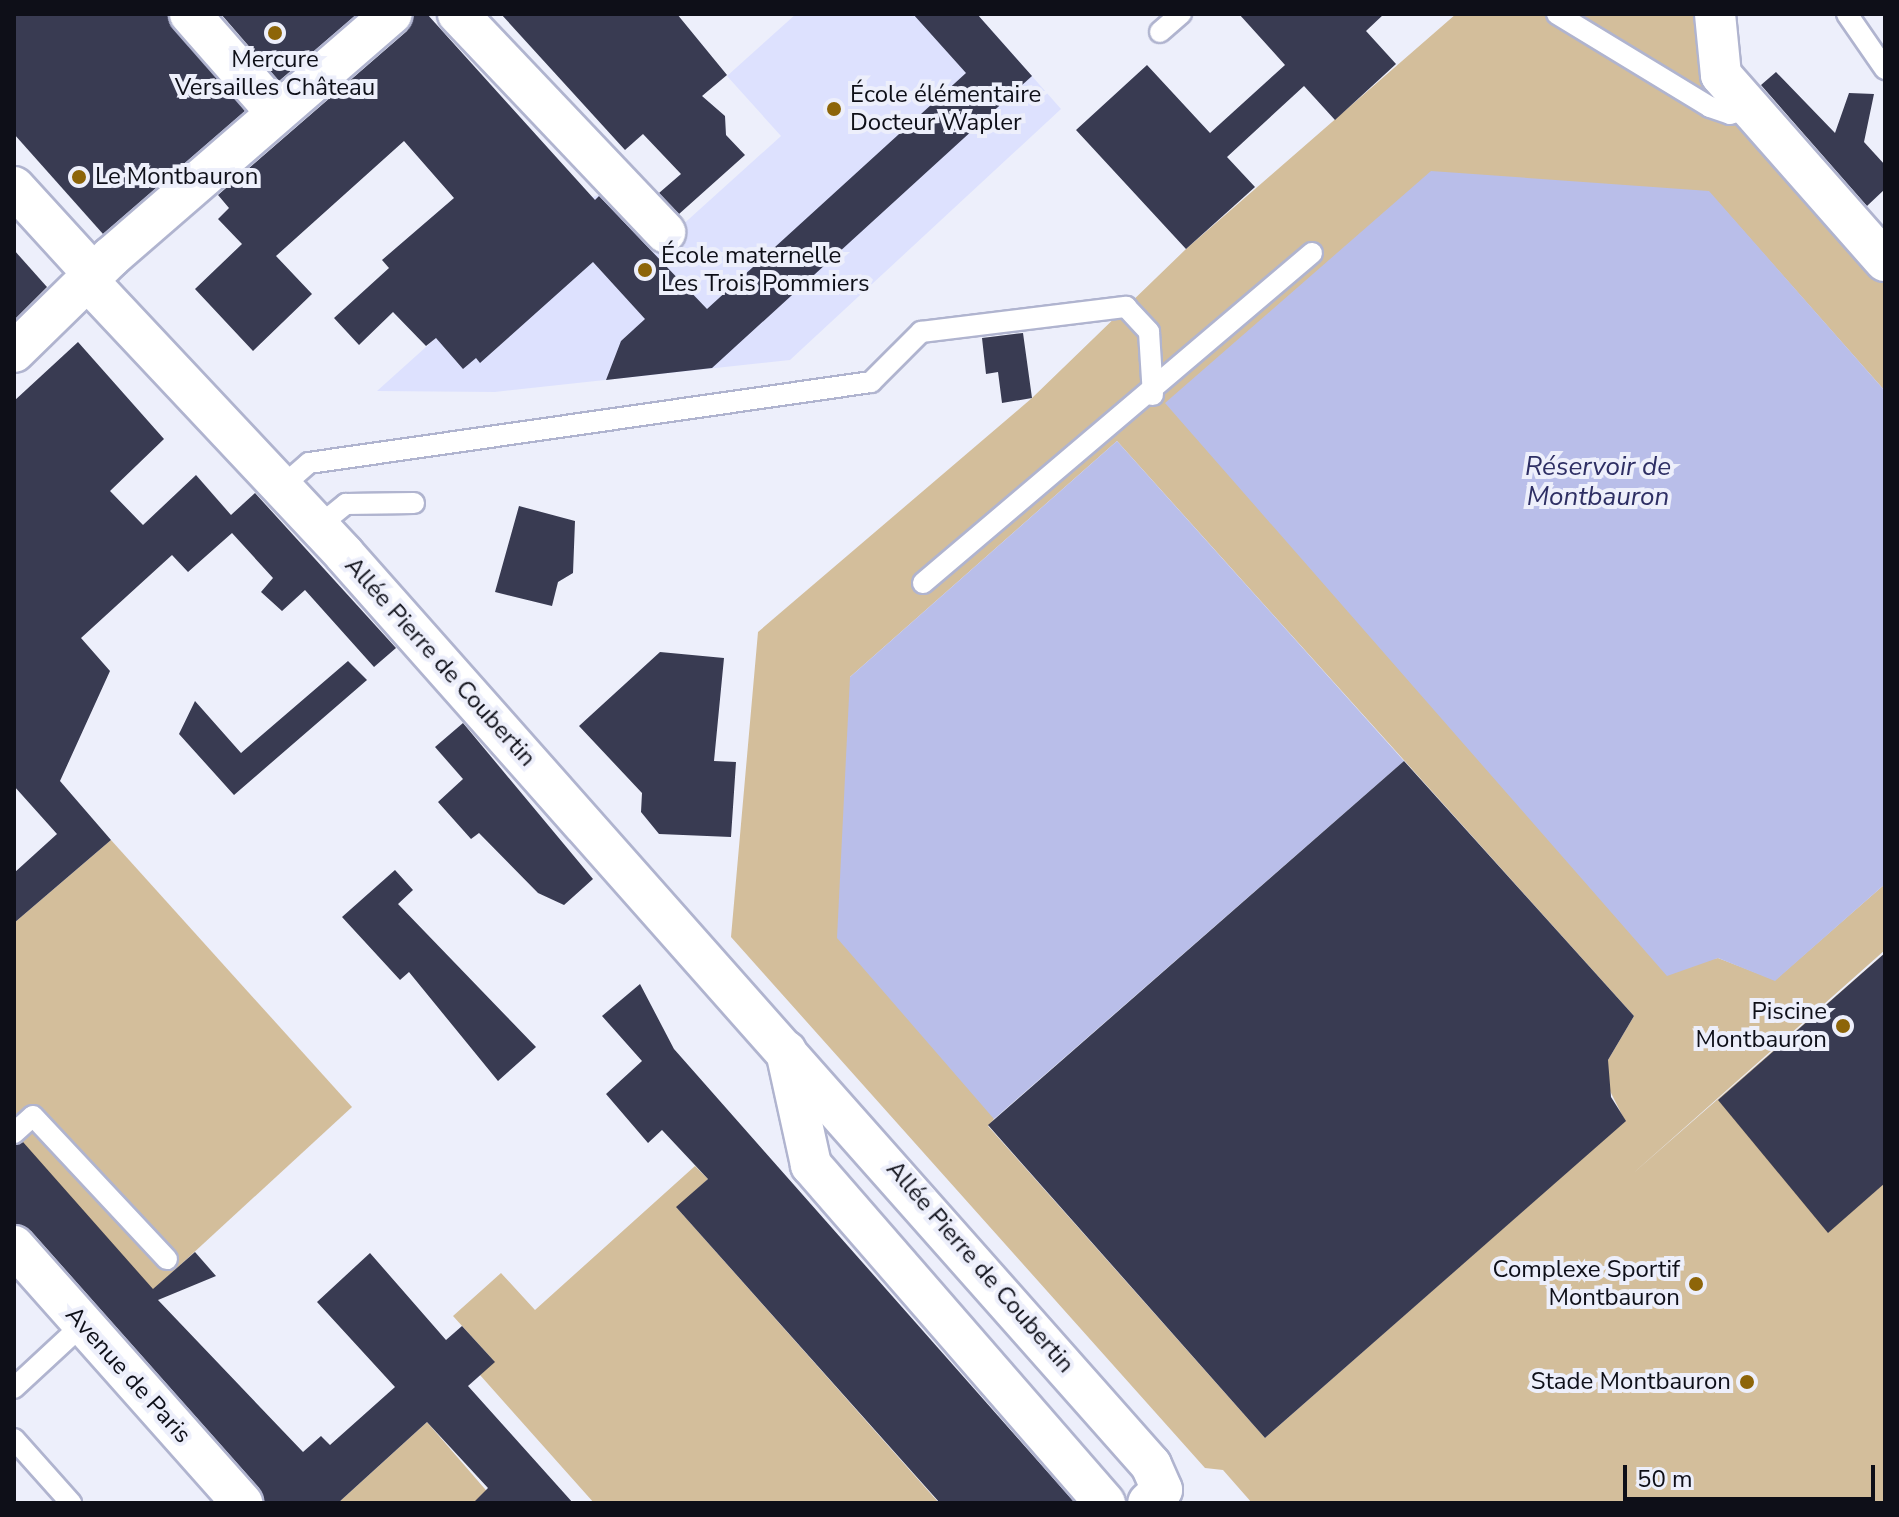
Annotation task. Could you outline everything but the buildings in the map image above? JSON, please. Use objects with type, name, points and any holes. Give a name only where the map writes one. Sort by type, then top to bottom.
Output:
[{"type":"street","points":[[190,14],[276,112]]},
{"type":"street","points":[[14,352],[84,291],[87,280],[392,14]]},
{"type":"street","points":[[458,14],[665,232]]},
{"type":"street","points":[[1715,14],[1721,75],[1746,109],[1885,261]]},
{"type":"street","name":"Allée Pierre de Coubertin","points":[[14,187],[88,268],[87,280],[786,1051],[1151,1465],[1162,1499]]},
{"type":"street","name":"Allée Pierre de Coubertin","points":[[786,1051],[811,1165],[1105,1503]]},
{"type":"street","name":"Avenue de Paris","points":[[14,1246],[242,1503]]},
{"type":"lane","points":[[1160,32],[1181,14]]},
{"type":"lane","points":[[1557,14],[1710,107],[1730,114],[1746,109]]},
{"type":"lane","points":[[1847,14],[1885,69]]},
{"type":"lane","points":[[923,583],[1153,395],[1312,253]]},
{"type":"lane","points":[[278,490],[309,463],[871,382],[921,332],[1126,307],[1149,332],[1153,395]]},
{"type":"lane","points":[[315,529],[346,504],[414,503]]},
{"type":"lane","points":[[14,1133],[33,1116],[167,1259]]},
{"type":"lane","points":[[14,1388],[83,1324]]},
{"type":"lane","points":[[14,1439],[71,1503]]},
{"type":"shaded area","points":[[796,14],[977,14],[1061,109],[790,360],[495,392],[377,391],[593,197],[602,193],[654,250],[689,219],[781,136],[727,76]]},
{"type":"shaded area","points":[[1456,14],[1716,14],[1722,82],[1885,277],[1885,391],[1708,191],[1688,963],[1718,958],[1775,980],[1885,884],[1885,950],[1630,1176],[1885,953],[1885,1503],[1252,1503],[1223,1470],[1205,1468],[731,937],[758,632],[1032,398],[1186,249]],"holes":[[[1117,441],[1634,1016],[1608,1060],[1608,1087],[1625,1121],[1265,1438],[988,1126],[994,1119],[850,677]]]},
{"type":"shaded area","points":[[111,840],[352,1107],[152,1291],[14,1152],[14,923]]},
{"type":"shaded area","points":[[695,1166],[708,1179],[677,1208],[939,1503],[594,1503],[480,1375],[494,1361],[453,1316],[501,1273],[535,1310]]},
{"type":"shaded area","points":[[427,1422],[497,1503],[338,1503]]},
{"type":"water","name":"Réservoir de Montbauron","points":[[1431,171],[1709,191],[1885,391],[1885,884],[1775,981],[1718,958],[1667,976],[1165,403]]},
{"type":"water","points":[[1117,441],[1404,761],[994,1119],[837,938],[850,677]]},
{"type":"place","name":"Mercure Versailles Château","points":[[275,33]]},
{"type":"place","name":"École élémentaire Docteur Wapler","points":[[834,109]]},
{"type":"place","name":"Le Montbauron","points":[[79,177]]},
{"type":"place","name":"École maternelle Les Trois Pommiers","points":[[645,270]]},
{"type":"place","name":"Piscine Montbauron","points":[[1843,1026]]},
{"type":"place","name":"Complexe Sportif Montbauron","points":[[1696,1284]]},
{"type":"place","name":"Stade Montbauron","points":[[1747,1382]]}]
